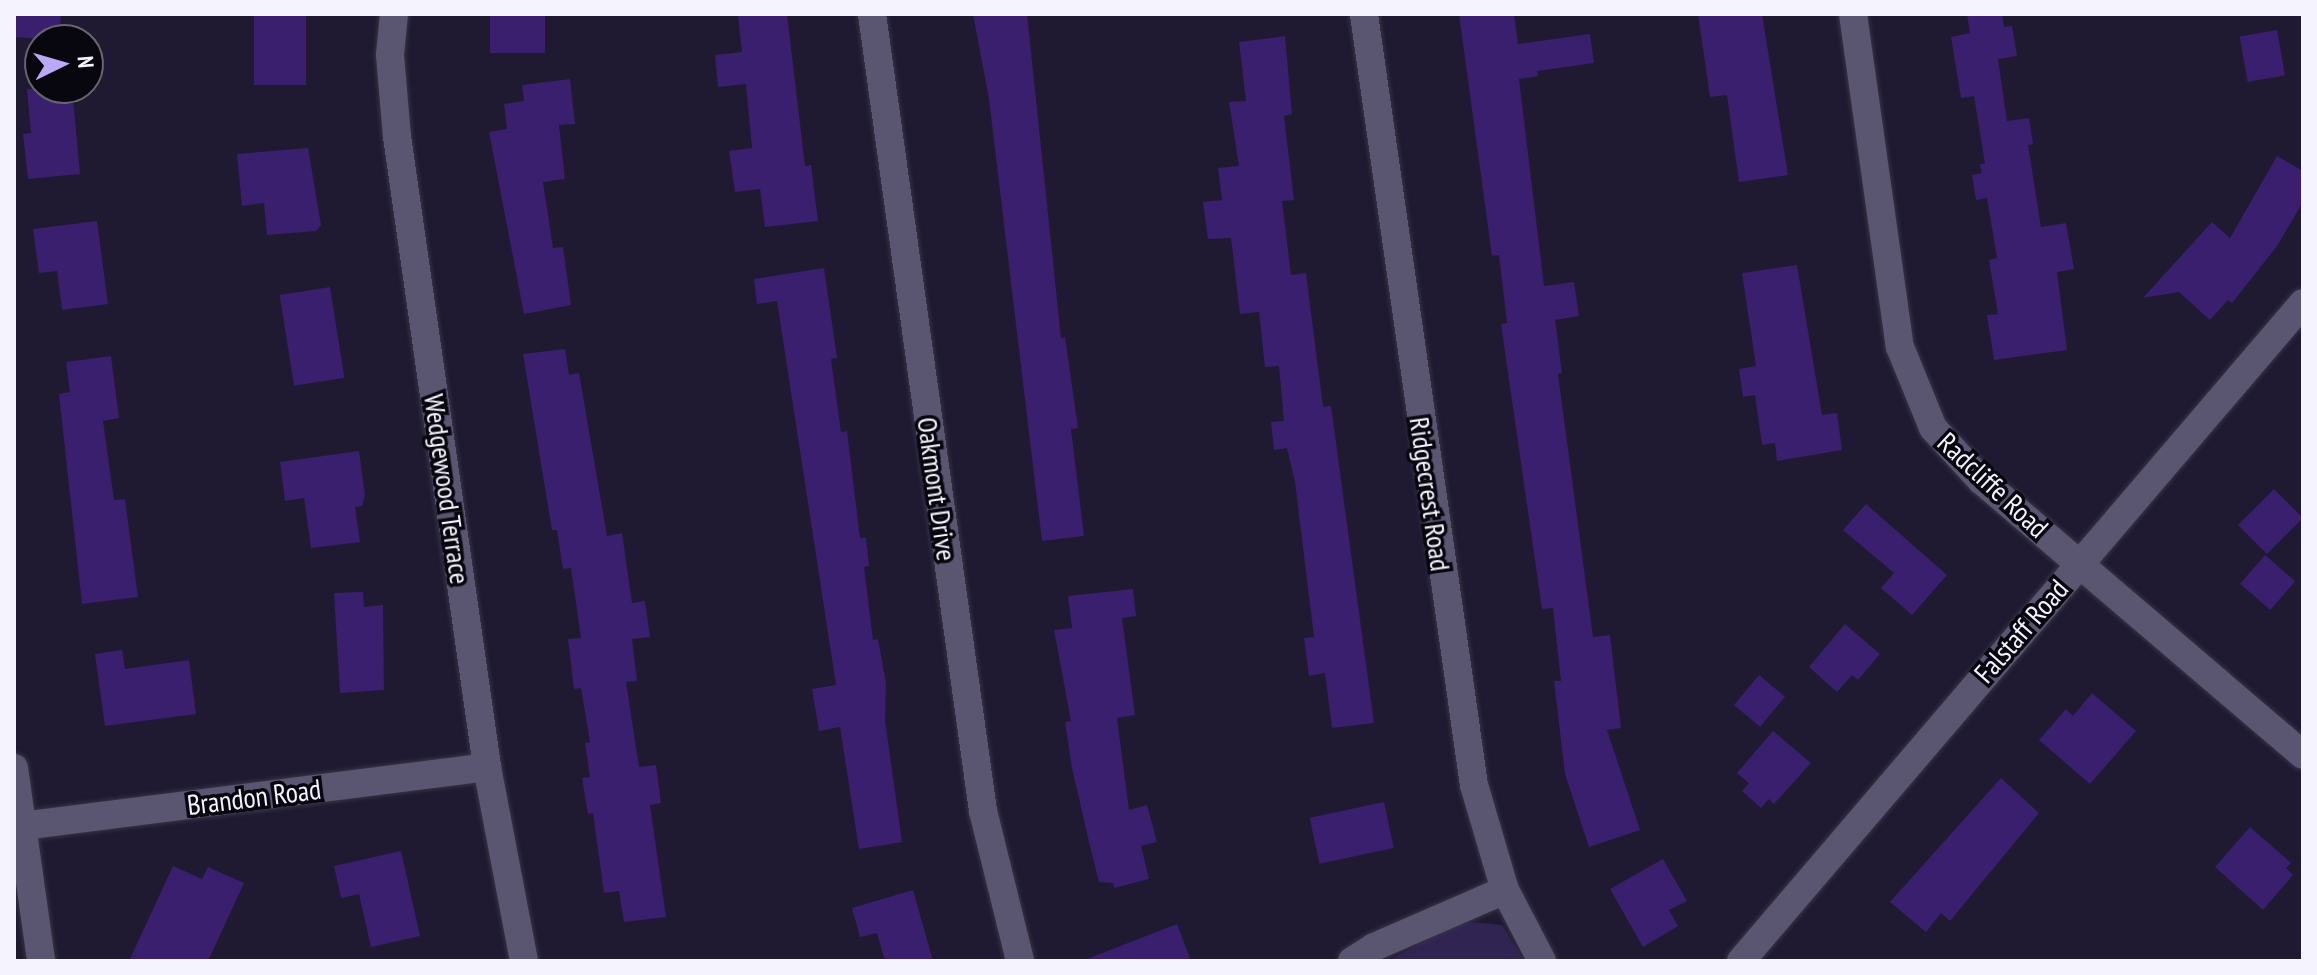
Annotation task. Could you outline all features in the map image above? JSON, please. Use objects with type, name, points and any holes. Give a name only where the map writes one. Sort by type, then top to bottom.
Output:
[{"type":"street","name":"Wedgewood Terrace","points":[[394,14],[390,55],[397,136],[487,767],[524,961]]},
{"type":"street","name":"Oakmont Drive","points":[[872,14],[983,811],[1020,961]]},
{"type":"street","name":"Ridgecrest Road","points":[[1364,14],[1474,785],[1505,890],[1542,961]]},
{"type":"street","name":"Radcliffe Road","points":[[1853,14],[1900,347],[1917,399],[1933,428],[1981,480],[2303,755]]},
{"type":"street","name":"Falstaff Road","points":[[1741,961],[2303,303]]},
{"type":"street","name":"Brandon Road","points":[[22,826],[487,767]]},
{"type":"street","points":[[14,768],[41,961]]},
{"type":"street","points":[[1352,961],[1374,947],[1505,890]]},
{"type":"shaded area","points":[[1461,921],[1502,925],[1524,961],[1388,961]]},
{"type":"building","points":[[14,14],[61,14],[60,24],[24,24],[24,38],[14,37]]},
{"type":"building","points":[[254,14],[306,14],[306,85],[254,85]]},
{"type":"building","points":[[490,14],[545,14],[545,53],[490,53]]},
{"type":"building","points":[[787,14],[805,166],[811,165],[818,221],[765,227],[760,189],[735,192],[729,151],[752,148],[746,84],[718,87],[715,55],[742,52],[738,16]]},
{"type":"building","points":[[973,14],[1027,14],[1061,338],[1065,337],[1078,428],[1071,429],[1084,536],[1042,541],[989,99]]},
{"type":"building","points":[[1459,14],[1514,14],[1518,44],[1590,34],[1594,63],[1537,71],[1538,76],[1519,79],[1544,286],[1574,282],[1579,316],[1555,320],[1562,373],[1558,374],[1593,637],[1610,635],[1621,728],[1607,730],[1640,830],[1589,847],[1565,774],[1554,681],[1561,681],[1553,608],[1542,609],[1501,324],[1507,323],[1499,255],[1492,256]]},
{"type":"building","points":[[1698,14],[1762,14],[1788,175],[1739,182],[1727,95],[1710,97]]},
{"type":"building","points":[[1967,14],[2002,14],[2004,27],[2012,26],[2017,56],[1998,59],[2007,121],[2029,118],[2033,144],[2028,145],[2041,227],[2066,223],[2074,269],[2057,272],[2067,350],[1994,360],[1987,315],[1998,314],[1989,260],[1997,258],[1987,198],[1976,200],[1972,175],[1982,173],[1980,164],[1985,164],[1974,96],[1961,98],[1951,37],[1970,33]]},
{"type":"building","points":[[2277,30],[2285,75],[2248,82],[2240,37]]},
{"type":"building","points":[[1285,36],[1292,114],[1284,116],[1294,200],[1282,201],[1291,275],[1306,273],[1323,407],[1331,406],[1374,723],[1332,728],[1325,673],[1309,676],[1304,638],[1314,637],[1295,482],[1287,448],[1274,450],[1271,422],[1284,421],[1279,366],[1265,367],[1259,312],[1240,314],[1231,238],[1208,239],[1203,202],[1222,200],[1218,168],[1239,166],[1229,102],[1246,101],[1239,42]]},
{"type":"building","points":[[570,79],[575,124],[559,125],[565,179],[543,182],[553,248],[563,247],[571,305],[524,314],[489,132],[507,129],[504,104],[524,101],[522,85]]},
{"type":"building","points":[[28,104],[73,104],[80,174],[28,179],[23,134],[31,133]]},
{"type":"building","points":[[308,148],[321,225],[316,231],[267,235],[264,203],[242,206],[237,154]]},
{"type":"building","points":[[2277,156],[2303,171],[2303,202],[2277,246],[2232,303],[2228,300],[2210,320],[2179,292],[2143,298],[2212,222],[2230,238]]},
{"type":"building","points":[[97,221],[108,304],[62,310],[57,271],[39,273],[33,229]]},
{"type":"building","points":[[1797,265],[1822,415],[1837,413],[1842,450],[1777,461],[1775,443],[1762,445],[1755,395],[1743,397],[1739,369],[1756,366],[1742,273]]},
{"type":"building","points":[[824,268],[837,358],[831,359],[841,432],[847,431],[860,538],[866,538],[869,566],[864,567],[873,640],[878,639],[886,683],[885,720],[902,842],[859,849],[840,727],[819,731],[812,689],[836,685],[777,301],[757,304],[754,279]]},
{"type":"building","points":[[330,287],[344,378],[294,386],[280,295]]},
{"type":"building","points":[[565,349],[569,375],[579,373],[607,536],[622,533],[632,603],[645,601],[650,637],[632,639],[637,681],[626,682],[639,767],[656,765],[661,803],[650,805],[666,917],[624,922],[619,891],[604,893],[593,813],[588,814],[582,778],[590,777],[585,743],[590,742],[581,688],[574,689],[568,639],[581,638],[571,568],[563,569],[557,530],[552,530],[523,354]]},
{"type":"building","points":[[111,356],[119,418],[103,421],[114,500],[125,499],[138,597],[82,604],[59,394],[70,392],[66,362]]},
{"type":"building","points":[[359,451],[365,495],[362,506],[355,507],[360,542],[311,548],[304,498],[285,501],[280,462]]},
{"type":"building","points":[[2274,489],[2303,518],[2267,554],[2238,525]]},
{"type":"building","points":[[1866,504],[1947,575],[1912,615],[1881,588],[1894,573],[1843,530]]},
{"type":"building","points":[[2265,555],[2295,581],[2270,610],[2240,584]]},
{"type":"building","points":[[1133,589],[1136,616],[1122,618],[1135,715],[1117,718],[1129,810],[1147,805],[1157,842],[1141,846],[1149,879],[1114,888],[1113,883],[1099,882],[1090,846],[1072,768],[1065,722],[1071,721],[1054,630],[1072,628],[1068,596]]},
{"type":"building","points":[[363,592],[364,607],[383,605],[384,690],[340,693],[334,593]]},
{"type":"building","points":[[1845,624],[1880,654],[1858,680],[1852,675],[1837,692],[1809,667]]},
{"type":"building","points":[[122,650],[125,669],[189,660],[196,714],[105,726],[95,654]]},
{"type":"building","points":[[1759,675],[1785,697],[1760,727],[1734,705]]},
{"type":"building","points":[[2092,693],[2136,731],[2090,784],[2039,740],[2066,709],[2073,716]]},
{"type":"building","points":[[1773,731],[1811,763],[1774,804],[1769,799],[1761,808],[1742,791],[1749,783],[1737,773]]},
{"type":"building","points":[[2001,778],[2039,813],[1950,921],[1941,913],[1926,932],[1890,902]]},
{"type":"building","points":[[1384,802],[1394,848],[1319,864],[1310,818]]},
{"type":"building","points":[[2250,827],[2291,863],[2286,868],[2293,875],[2263,910],[2215,867]]},
{"type":"building","points":[[401,851],[420,936],[371,947],[359,894],[341,898],[334,866]]},
{"type":"building","points":[[1663,859],[1687,901],[1669,910],[1678,926],[1643,947],[1610,889]]},
{"type":"building","points":[[173,866],[202,879],[208,867],[244,883],[208,961],[129,961]]},
{"type":"building","points":[[913,890],[933,961],[885,961],[877,933],[860,937],[852,908]]},
{"type":"building","points":[[1177,924],[1191,961],[1087,959]]}]
